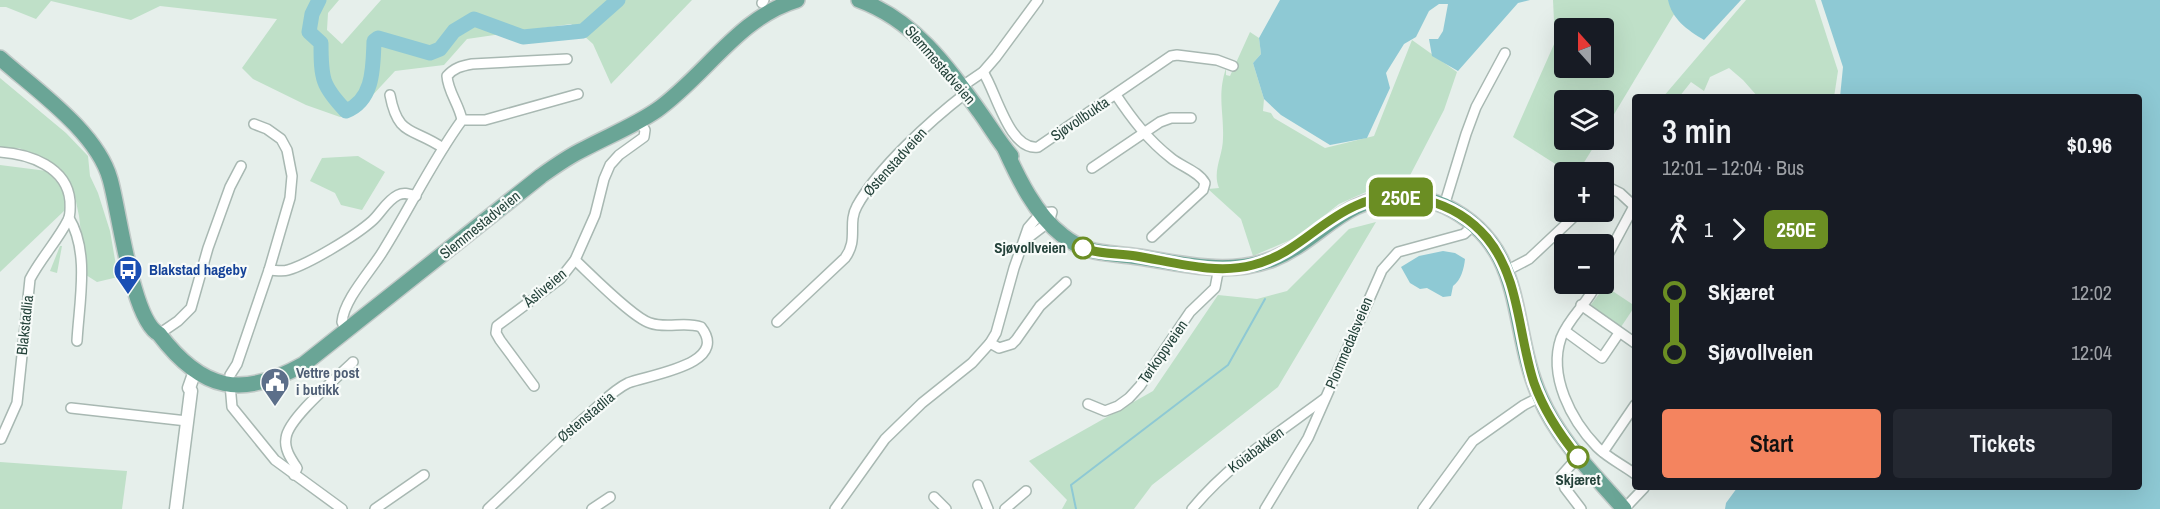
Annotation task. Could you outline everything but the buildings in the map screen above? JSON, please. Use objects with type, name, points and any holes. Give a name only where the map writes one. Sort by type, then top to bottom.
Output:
[{"type":"main road","name":"Slemmestadveien","points":[[0,58],[83,133],[101,157],[115,198],[134,288],[155,332],[198,373],[252,385],[276,379],[304,364],[541,176],[582,150],[639,121],[674,96],[759,17],[797,0]]},
{"type":"main road","name":"Slemmestadveien","points":[[859,0],[887,12],[910,29],[963,90],[1005,148],[1011,164],[1047,216],[1086,240],[1130,255],[1219,267],[1250,266],[1273,259],[1290,250],[1342,213],[1366,201],[1392,197],[1423,199],[1444,206],[1474,225],[1497,251],[1506,271],[1529,364],[1540,397],[1556,428],[1624,509]]},
{"type":"street","points":[[963,90],[983,72],[1009,41],[1038,0]]},
{"type":"street","points":[[1444,206],[1476,107],[1505,52]]},
{"type":"street","name":"Sjøvollbukta","points":[[983,72],[992,86],[1001,113],[1017,137],[1028,148],[1038,147],[1116,95],[1140,76],[1175,55],[1216,60],[1233,66]]},
{"type":"street","points":[[347,332],[342,322],[346,306],[383,251],[443,148],[462,120],[460,109],[447,84],[447,76],[460,66],[471,64],[567,59]]},
{"type":"street","name":"Østenstadveien","points":[[777,322],[845,258],[851,250],[855,208],[866,192],[910,142],[963,90]]},
{"type":"street","points":[[390,94],[397,120],[408,129],[429,138],[443,148]]},
{"type":"street","points":[[462,120],[485,120],[578,94]]},
{"type":"street","name":"Sjøvollbukta","points":[[1116,95],[1143,132],[1173,160],[1201,177],[1205,183],[1203,190],[1152,237]]},
{"type":"street","points":[[1092,168],[1143,132],[1166,120],[1191,118]]},
{"type":"street","name":"Åsliveien","points":[[534,386],[500,340],[496,333],[497,326],[560,279],[575,260],[595,215],[610,165],[619,155],[644,137],[645,130],[639,121]]},
{"type":"street","points":[[254,124],[267,129],[281,139],[287,150],[292,176],[290,198],[269,270],[230,380],[232,407],[275,460],[342,509]]},
{"type":"street","points":[[0,152],[36,160],[52,168],[67,187],[69,218],[77,231],[82,253],[76,341]]},
{"type":"street","points":[[159,334],[178,321],[190,308],[208,248],[241,166]]},
{"type":"street","points":[[1614,190],[1632,204]]},
{"type":"street","points":[[269,270],[286,271],[347,238],[372,221],[390,200],[399,194],[408,193],[416,196]]},
{"type":"street","points":[[1614,240],[1632,209]]},
{"type":"street","points":[[836,509],[885,439],[922,403],[972,363],[990,343],[996,333],[1014,268],[1032,222],[1047,216]]},
{"type":"street","name":"Blakstadlia","points":[[1,439],[17,404],[30,279],[69,218]]},
{"type":"street","points":[[1506,271],[1529,259],[1568,222]]},
{"type":"street","name":"Plommedalsveien","points":[[1265,509],[1308,438],[1358,328],[1371,291],[1388,261],[1403,250],[1464,234],[1474,225]]},
{"type":"street","name":"Østenstadlia","points":[[488,509],[556,442],[616,391],[629,383],[685,367],[696,360],[707,346],[707,337],[701,327],[690,324],[649,323],[615,297],[575,260]]},
{"type":"street","name":"Tørkoppveien","points":[[1088,404],[1105,411],[1129,398],[1140,386],[1190,312],[1215,288],[1219,267]]},
{"type":"street","points":[[990,343],[999,348],[1012,344],[1040,306],[1066,282]]},
{"type":"street","points":[[1590,294],[1565,331],[1559,348],[1561,384],[1578,421],[1603,452],[1632,472]]},
{"type":"street","points":[[1581,305],[1632,341]]},
{"type":"street","points":[[1565,331],[1602,358],[1619,333]]},
{"type":"street","points":[[294,475],[297,468],[286,446],[285,436],[303,411],[353,362]]},
{"type":"street","points":[[176,509],[191,391],[189,387],[198,373]]},
{"type":"street","name":"Koiabakken","points":[[1192,509],[1211,486],[1231,468],[1325,397]]},
{"type":"street","points":[[1423,509],[1473,441],[1524,405],[1540,397]]},
{"type":"street","points":[[71,408],[187,421]]},
{"type":"street","points":[[1603,452],[1632,409]]},
{"type":"street","points":[[1578,457],[1561,476],[1565,488],[1581,509]]},
{"type":"street","points":[[375,509],[424,475]]},
{"type":"street","points":[[978,485],[988,509]]},
{"type":"street","points":[[1624,509],[1642,490]]},
{"type":"street","points":[[1005,509],[1026,491]]},
{"type":"street","points":[[592,509],[610,496]]},
{"type":"street","points":[[934,497],[946,509]]},
{"type":"green space","points":[[0,0],[339,0],[328,13],[327,30],[342,44],[381,0],[692,0],[611,84],[593,44],[571,24],[467,39],[444,65],[395,71],[357,112],[340,117],[306,105],[253,79],[242,68],[277,19],[160,6],[131,20],[51,1],[36,19],[6,7],[0,7]]},
{"type":"green space","points":[[1553,0],[1676,0],[1679,6],[1614,114],[1614,90],[1554,90],[1554,150],[1592,150],[1584,162],[1554,163],[1513,137],[1554,44],[1554,78],[1614,78],[1614,18],[1554,18],[1554,21]]},
{"type":"green space","points":[[1746,0],[1815,0],[1838,71],[1834,94],[1755,94],[1729,68],[1710,77],[1704,91],[1691,82],[1681,94],[1666,94]]},
{"type":"green space","points":[[1250,32],[1259,38],[1261,54],[1253,63],[1264,99],[1263,111],[1271,113],[1274,118],[1325,148],[1374,136],[1412,40],[1457,72],[1444,110],[1405,185],[1366,192],[1339,204],[1297,237],[1253,256],[1241,219],[1208,189],[1219,188],[1217,169],[1223,145],[1221,95],[1223,78],[1226,68],[1226,75],[1230,76]]},
{"type":"green space","points":[[0,78],[66,133],[88,156],[90,176],[110,231],[118,277],[97,282],[86,275],[74,192],[60,168],[19,148],[0,150]]},
{"type":"green space","points":[[358,156],[385,172],[362,210],[341,205],[335,193],[310,181],[322,158]]},
{"type":"green space","points":[[0,165],[47,171],[63,189],[65,210],[0,272]]},
{"type":"green space","points":[[1376,222],[1278,387],[1152,485],[1134,509],[1062,509],[1067,500],[1029,461],[1153,391],[1218,295],[1257,299],[1287,291],[1349,229]]},
{"type":"green space","points":[[60,246],[62,246],[57,273],[50,271]]},
{"type":"green space","points":[[1614,292],[1632,304],[1632,310],[1621,327],[1590,306],[1599,294],[1614,294]]},
{"type":"green space","points":[[0,462],[127,471],[122,509],[0,509]]},
{"type":"water","points":[[1280,0],[1530,0],[1518,3],[1458,71],[1432,56],[1429,39],[1438,39],[1443,31],[1448,4],[1439,4],[1429,11],[1416,37],[1404,44],[1386,73],[1390,88],[1367,138],[1330,145],[1281,115],[1264,99],[1253,63],[1261,54],[1259,38]]},
{"type":"water","points":[[1668,0],[1741,0],[1704,40],[1681,23],[1673,13]]},
{"type":"water","points":[[1821,0],[2160,0],[2160,509],[1725,509],[1726,503],[1736,490],[2142,490],[2142,94],[1840,94],[1843,67]]},
{"type":"water","points":[[1443,251],[1455,253],[1465,259],[1462,274],[1453,286],[1451,296],[1443,297],[1427,288],[1420,289],[1410,283],[1401,267],[1419,256]]},
{"type":"waterway","points":[[319,0],[312,14],[309,32],[321,43],[324,81],[332,95],[346,111],[355,106],[367,91],[372,72],[374,41],[378,38],[430,53],[440,49],[454,31],[474,19],[523,37],[583,31],[618,0]]},
{"type":"waterway","points":[[1076,509],[1071,485],[1228,365],[1265,299]]},
{"type":"bus line","name":"250E","points":[[1083,248],[1120,256],[1130,255],[1212,267],[1240,267],[1284,254],[1342,213],[1366,201],[1408,197],[1444,206],[1482,232],[1503,261],[1512,288],[1534,383],[1556,428],[1578,457]]},
{"type":"place","name":"Sjøvollveien","points":[[1083,248]]},
{"type":"place","name":"Blakstad hageby","points":[[128,296]]},
{"type":"place","name":"Vettre post i butikk","points":[[275,408]]},
{"type":"place","name":"Skjæret","points":[[1578,457]]}]
